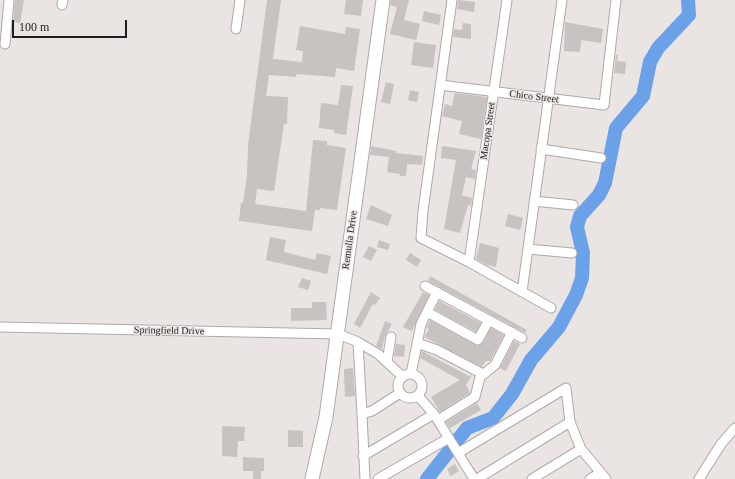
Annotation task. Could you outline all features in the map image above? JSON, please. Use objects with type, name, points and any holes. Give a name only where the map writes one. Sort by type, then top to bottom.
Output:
[{"type":"main road","name":"Remulla Drive","points":[[312,479],[326,416],[383,0]]},
{"type":"street","points":[[5,44],[9,0]]},
{"type":"street","points":[[236,29],[240,0]]},
{"type":"street","points":[[452,0],[423,210],[421,238],[469,262],[551,308]]},
{"type":"street","name":"Macopa Street","points":[[469,262],[507,0]]},
{"type":"street","points":[[522,292],[547,99],[562,0]]},
{"type":"street","name":"Chico Street","points":[[440,85],[604,105],[616,0]]},
{"type":"street","points":[[541,149],[600,158]]},
{"type":"street","points":[[534,202],[573,205]]},
{"type":"street","points":[[528,249],[572,253]]},
{"type":"street","points":[[425,286],[522,338]]},
{"type":"street","points":[[338,334],[358,342],[378,354],[407,376],[418,377],[422,383],[422,390],[418,396],[406,398],[400,393],[399,383],[407,376],[421,324],[437,292]]},
{"type":"street","points":[[427,312],[478,340],[489,320]]},
{"type":"street","name":"Springfield Drive","points":[[0,328],[338,334]]},
{"type":"street","points":[[363,456],[472,399],[476,393],[480,377],[495,365],[512,332]]},
{"type":"street","points":[[387,362],[391,337]]},
{"type":"street","points":[[358,342],[364,479]]},
{"type":"street","points":[[417,343],[437,350],[483,374]]},
{"type":"street","points":[[378,479],[454,446],[566,388],[570,422],[581,449],[603,476],[590,479]]},
{"type":"street","points":[[362,414],[372,410],[400,393]]},
{"type":"street","points":[[418,396],[436,417],[474,479]]},
{"type":"street","points":[[477,479],[570,422]]},
{"type":"street","points":[[699,479],[720,444],[735,428]]},
{"type":"street","points":[[532,479],[581,449]]},
{"type":"building","points":[[15,0],[24,0],[20,23],[13,22]]},
{"type":"building","points":[[267,0],[281,0],[273,59],[302,62],[303,51],[296,50],[300,26],[345,34],[346,27],[360,29],[354,71],[336,68],[335,77],[296,74],[296,77],[269,75],[266,96],[288,97],[287,124],[284,124],[274,191],[257,189],[255,204],[306,211],[313,140],[327,141],[327,145],[346,148],[337,210],[320,208],[320,210],[315,210],[312,231],[239,221],[247,175],[248,145]]},
{"type":"building","points":[[346,0],[363,0],[361,16],[344,14]]},
{"type":"building","points":[[391,0],[409,0],[404,20],[420,24],[416,40],[390,34],[397,7],[390,5]]},
{"type":"building","points":[[458,0],[475,2],[474,12],[457,9]]},
{"type":"building","points":[[424,11],[441,15],[439,25],[422,21]]},
{"type":"building","points":[[565,22],[603,29],[601,43],[581,40],[580,52],[564,51]]},
{"type":"building","points":[[463,23],[471,24],[471,39],[453,37],[454,29],[462,30]]},
{"type":"building","points":[[414,42],[436,45],[433,68],[411,65]]},
{"type":"building","points":[[616,55],[618,55],[617,61],[626,62],[625,74],[614,73]]},
{"type":"building","points":[[386,82],[394,84],[390,104],[381,102]]},
{"type":"building","points":[[341,85],[353,86],[346,135],[334,133],[334,130],[319,128],[321,103],[338,105]]},
{"type":"building","points":[[410,90],[419,92],[417,102],[408,100]]},
{"type":"building","points":[[455,93],[487,97],[481,139],[459,134],[462,121],[442,116],[445,104],[452,106]]},
{"type":"building","points":[[371,146],[396,151],[396,153],[423,156],[422,165],[407,164],[406,176],[400,176],[400,174],[387,172],[389,157],[370,155]]},
{"type":"building","points":[[442,146],[476,151],[471,169],[476,170],[475,179],[466,177],[462,195],[472,198],[471,206],[468,205],[460,233],[444,229],[456,160],[441,158]]},
{"type":"building","points":[[371,205],[392,215],[388,226],[366,219]]},
{"type":"building","points":[[508,214],[523,218],[520,230],[505,226]]},
{"type":"building","points":[[270,237],[286,240],[284,252],[315,260],[317,253],[331,256],[327,274],[266,260]]},
{"type":"building","points":[[379,240],[390,244],[388,250],[377,247]]},
{"type":"building","points":[[480,243],[499,248],[496,267],[487,265],[476,259]]},
{"type":"building","points":[[369,246],[377,250],[371,261],[363,257]]},
{"type":"building","points":[[410,253],[421,260],[417,267],[406,260]]},
{"type":"building","points":[[430,276],[527,330],[525,333],[428,281]]},
{"type":"building","points":[[302,278],[311,281],[308,290],[298,287]]},
{"type":"building","points":[[371,292],[380,298],[375,305],[373,304],[360,328],[354,324]]},
{"type":"building","points":[[423,292],[429,295],[412,331],[403,327]]},
{"type":"building","points":[[439,301],[481,323],[476,332],[435,310]]},
{"type":"building","points":[[312,302],[326,302],[327,320],[291,321],[291,308],[312,308]]},
{"type":"building","points":[[430,320],[478,346],[483,343],[491,328],[504,335],[490,361],[486,361],[482,367],[424,337],[429,329],[426,328]]},
{"type":"building","points":[[385,321],[392,324],[385,336],[382,349],[376,346]]},
{"type":"building","points":[[514,341],[520,344],[506,371],[500,368]]},
{"type":"building","points":[[396,344],[405,345],[404,357],[394,356]]},
{"type":"building","points":[[422,351],[469,376],[472,375],[466,385],[470,393],[440,412],[431,397],[460,380],[420,358]]},
{"type":"building","points":[[353,368],[355,396],[345,397],[344,369]]},
{"type":"building","points":[[477,403],[481,410],[450,428],[446,422]]},
{"type":"building","points":[[222,426],[245,427],[244,441],[238,441],[237,457],[222,456]]},
{"type":"building","points":[[288,430],[303,431],[303,447],[288,447]]},
{"type":"building","points":[[243,457],[264,458],[264,471],[261,471],[261,479],[253,479],[253,471],[243,471]]},
{"type":"building","points":[[455,464],[459,471],[451,476],[447,469]]},
{"type":"waterway","points":[[427,479],[467,428],[493,418],[512,394],[531,360],[559,327],[576,295],[582,278],[583,253],[577,227],[580,216],[599,195],[605,183],[616,128],[643,96],[650,62],[658,48],[689,15],[688,0]]}]
